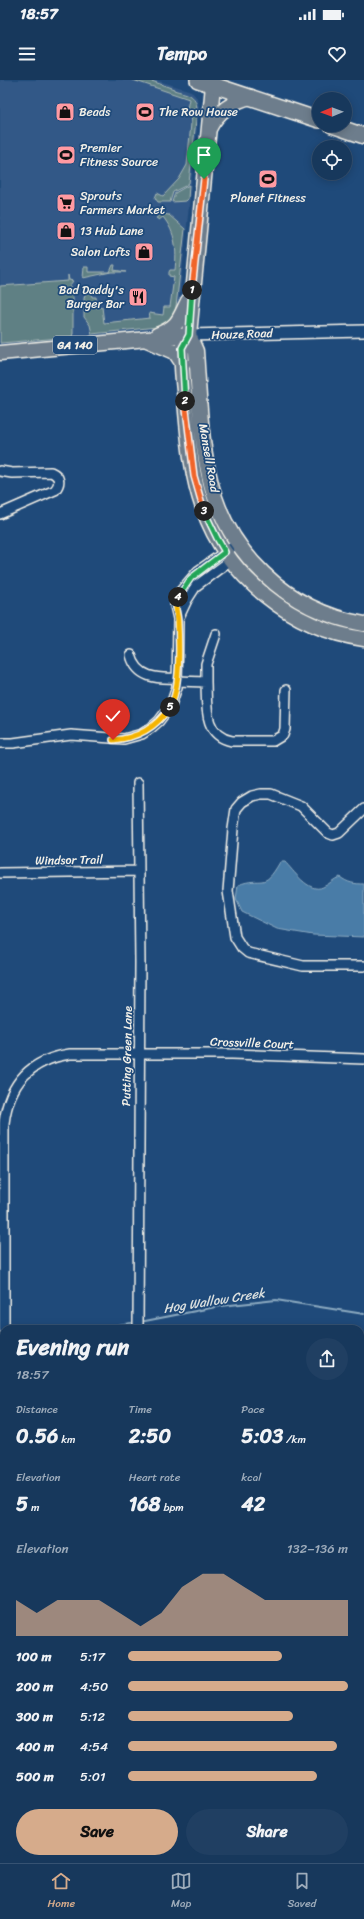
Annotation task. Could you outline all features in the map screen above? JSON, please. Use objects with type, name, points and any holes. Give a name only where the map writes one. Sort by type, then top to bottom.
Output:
[{"type":"highway","points":[[198,80],[312,118]]},
{"type":"highway","points":[[352,132],[364,136]]},
{"type":"main road","name":"Mansell Road","points":[[213,85],[189,335],[182,348],[187,425],[194,476],[203,510],[228,556],[244,576],[269,599],[293,615],[316,626],[364,640]]},
{"type":"main road","points":[[208,131],[222,111],[238,101],[251,97]]},
{"type":"main road","points":[[145,339],[170,330],[176,325],[192,294]]},
{"type":"main road","name":"Mansell Road","points":[[189,335],[196,351],[209,475],[221,512],[238,543],[259,570],[279,588],[301,602],[322,612],[341,619],[364,624]]},
{"type":"main road","name":"Houze Road","points":[[0,353],[189,335]]},
{"type":"main road","points":[[145,339],[175,352],[183,364]]},
{"type":"main road","points":[[316,626],[322,612]]},
{"type":"street","name":"Houze Road","points":[[189,335],[364,331]]},
{"type":"street","points":[[0,471],[12,473],[51,472],[56,475],[59,480],[59,486],[55,490],[0,514]]},
{"type":"street","points":[[0,744],[71,735],[113,740],[132,737],[151,728],[165,714],[174,697],[177,680],[178,619],[175,606],[180,592],[194,575],[228,556],[238,543]]},
{"type":"street","points":[[216,634],[206,664],[206,682],[208,721],[212,730],[218,735],[226,740],[232,741],[273,741],[283,735],[285,729],[286,690]]},
{"type":"street","points":[[131,655],[136,666],[148,676],[159,679],[206,682]]},
{"type":"street","name":"Putting Green Lane","points":[[138,783],[138,1325]]},
{"type":"street","points":[[364,809],[339,833],[333,835],[328,833],[296,803],[271,794],[256,795],[242,802],[236,809],[228,891],[235,937],[242,948],[248,953],[303,966],[364,966]]},
{"type":"street","name":"Windsor Trail","points":[[0,873],[139,871]]},
{"type":"street","name":"Crossville Court","points":[[4,1325],[4,1123],[6,1107],[12,1091],[21,1078],[34,1066],[58,1056],[70,1054],[232,1054],[364,1059]]},
{"type":"street","points":[[276,1863],[299,1863]]},
{"type":"shaded area","points":[[0,80],[156,80],[191,91],[197,98],[199,108],[178,312],[164,328],[0,345]]},
{"type":"shaded area","points":[[280,862],[285,862],[302,880],[312,887],[323,887],[340,877],[351,883],[364,884],[364,937],[313,935],[277,929],[242,912],[236,899],[238,885],[246,882],[266,880],[270,877]]},
{"type":"green space","points":[[133,80],[149,80],[190,95],[195,100],[197,110],[187,109],[189,99]]},
{"type":"green space","points":[[187,110],[197,111],[189,183],[173,192],[170,202],[158,202],[155,198],[157,193],[163,196],[179,179],[187,165],[192,113]]},
{"type":"green space","points":[[189,185],[188,199],[186,201],[172,202],[175,193]]},
{"type":"green space","points":[[162,214],[169,215],[185,229],[175,315],[166,326],[92,334],[90,325],[84,317],[84,298],[86,292],[91,292],[92,297],[96,297],[97,308],[102,307],[104,323],[150,318],[149,313],[163,315],[164,307],[170,307],[174,277],[169,276],[169,272],[170,270],[175,270],[176,249],[171,229],[163,217],[159,220],[156,218]]},
{"type":"green space","points":[[113,265],[115,265],[114,270],[126,272],[111,272],[83,278],[84,267],[88,267],[88,272],[110,272]]},
{"type":"green space","points":[[68,275],[69,280],[73,281],[70,285],[70,292],[73,297],[72,337],[0,343],[0,286],[68,281]]},
{"type":"waterway","name":"Hog Wallow Creek","points":[[140,1322],[221,1306],[276,1300],[364,1314]]},
{"type":"waterway","name":"Hog Wallow Creek","points":[[117,1325],[131,1323]]},
{"type":"place","name":"Beads","points":[[65,112]]},
{"type":"place","name":"The Row House","points":[[145,112]]},
{"type":"place","name":"Premier Fitness Source","points":[[66,155]]},
{"type":"place","name":"Planet Fitness","points":[[268,179]]},
{"type":"place","name":"Sprouts Farmers Market","points":[[66,203]]},
{"type":"place","name":"13 Hub Lane","points":[[66,231]]},
{"type":"place","name":"Salon Lofts","points":[[144,252]]},
{"type":"place","name":"Bad Daddy's Burger Bar","points":[[138,297]]},
{"type":"route","points":[[113,740],[124,739],[142,734],[160,721],[171,705],[177,686],[178,619],[175,606],[180,592],[191,578],[198,571],[225,552],[210,526],[203,510],[197,489],[187,425],[183,377],[182,348],[189,335],[204,179]]}]
